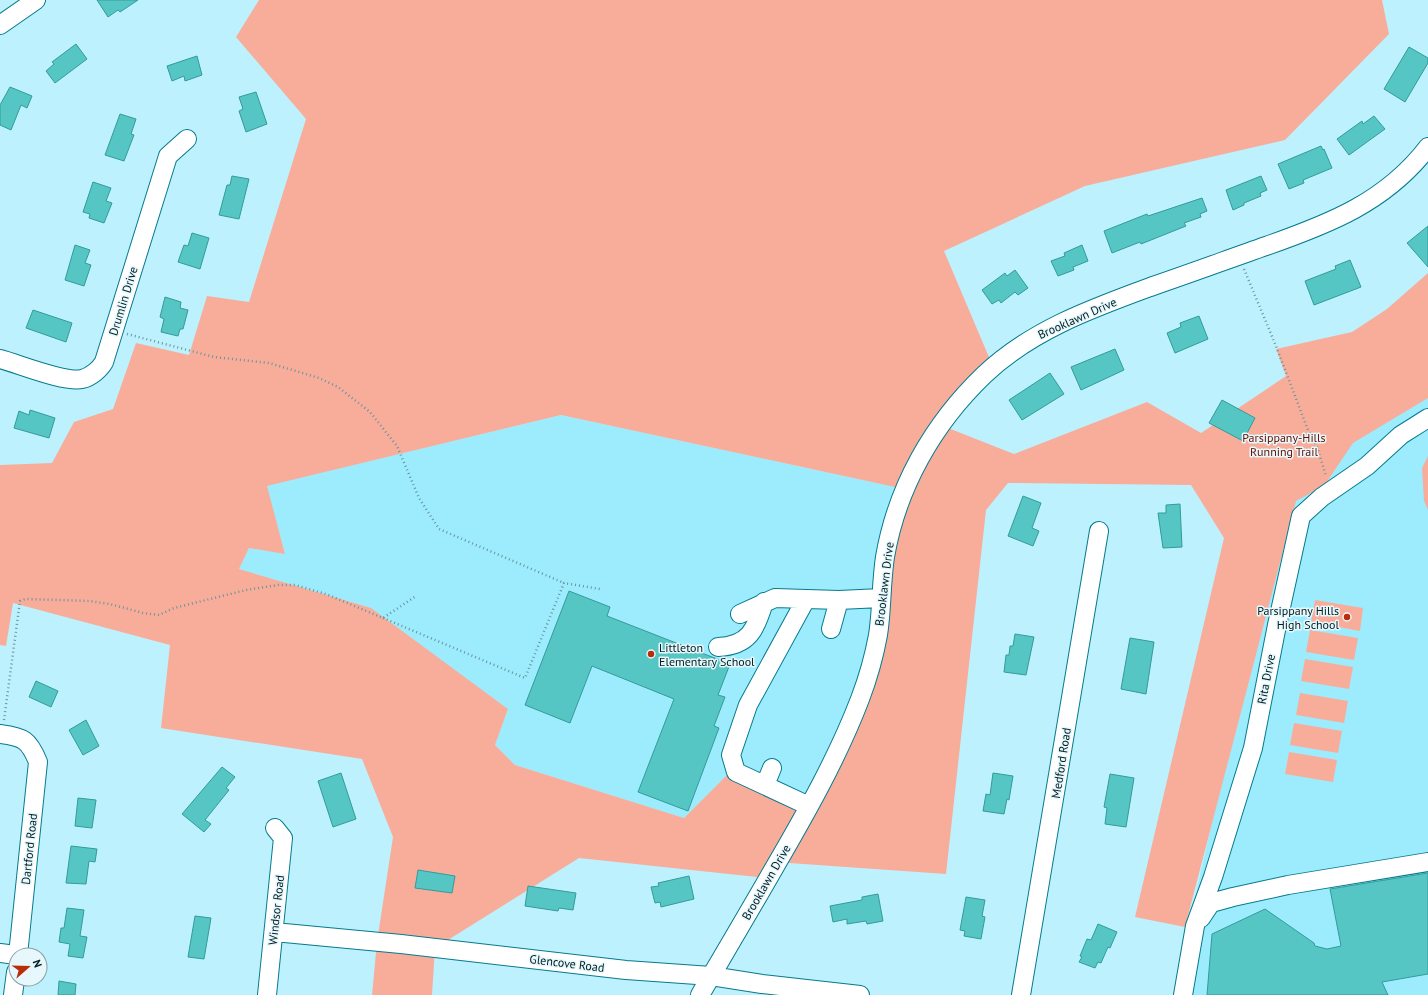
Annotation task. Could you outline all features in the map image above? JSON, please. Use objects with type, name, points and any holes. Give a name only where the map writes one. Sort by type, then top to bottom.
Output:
[{"type":"street","points":[[0,26],[36,0]]},
{"type":"street","name":"Drumlin Drive","points":[[0,359],[66,379],[83,379],[99,370],[104,362],[114,331],[168,156],[187,139]]},
{"type":"street","name":"Brooklawn Drive","points":[[700,995],[838,753],[870,670],[878,635],[885,557],[904,488],[922,452],[943,421],[985,374],[1033,338],[1064,321],[1109,302],[1320,227],[1356,210],[1406,171],[1428,147]]},
{"type":"street","name":"Rita Drive","points":[[1183,995],[1195,926],[1213,877],[1253,748],[1277,625],[1301,516],[1329,492],[1367,466],[1401,435],[1428,418]]},
{"type":"street","name":"Medford Road","points":[[1021,995],[1100,531]]},
{"type":"street","points":[[740,614],[775,598],[839,600],[881,598]]},
{"type":"street","points":[[806,599],[748,705],[731,755],[736,772],[809,806]]},
{"type":"street","points":[[830,629],[839,600]]},
{"type":"street","points":[[718,647],[728,647],[739,644],[748,637],[755,628],[764,602]]},
{"type":"street","name":"Dartford Road","points":[[0,734],[15,736],[31,745],[38,762],[38,774],[18,947]]},
{"type":"street","points":[[765,785],[772,768]]},
{"type":"street","name":"Windsor Road","points":[[267,995],[283,838],[275,828]]},
{"type":"street","points":[[1195,926],[1211,903],[1288,885],[1428,862]]},
{"type":"street","name":"Glencove Road","points":[[274,932],[401,944],[626,970],[711,976],[762,984],[860,995]]},
{"type":"path","points":[[1240,256],[1250,287],[1276,346],[1308,430],[1317,447],[1329,492]]},
{"type":"path","points":[[114,331],[214,357],[269,363],[319,378],[338,387],[370,412],[397,446],[419,498],[439,529],[564,583],[600,589]]},
{"type":"path","points":[[0,734],[15,646],[20,602],[25,599],[89,601],[159,615],[174,608],[246,590],[278,585],[295,585],[326,594],[525,678],[564,583]]},
{"type":"path","points":[[383,618],[416,596]]},
{"type":"shaded area","name":"Parsippany Hills High School","points":[[1428,372],[1428,995],[1173,995],[1220,787],[1310,446]]},
{"type":"shaded area","name":"Littleton Elementary School","points":[[561,415],[904,489],[862,699],[807,805],[734,768],[684,818],[515,765],[495,745],[508,709],[371,609],[239,569],[249,548],[285,553],[266,486]]},
{"type":"green space","name":"Parsippany-Hills Running Trail","points":[[259,0],[1382,0],[1389,34],[1285,140],[1085,186],[944,251],[994,369],[943,426],[1014,454],[1147,402],[1201,433],[1286,376],[1276,349],[1352,332],[1387,309],[1428,273],[1428,398],[1353,443],[1324,486],[1296,501],[1185,927],[1135,917],[1224,538],[1191,485],[1008,483],[986,510],[946,874],[775,862],[766,878],[579,858],[435,948],[432,995],[372,995],[377,942],[393,837],[362,759],[161,728],[170,645],[13,603],[6,646],[0,645],[0,465],[52,463],[74,422],[113,409],[136,343],[189,355],[207,296],[249,302],[306,119],[236,37]],"holes":[[[561,415],[904,489],[862,699],[807,804],[734,768],[684,818],[515,765],[495,745],[508,709],[371,608],[239,569],[249,548],[285,554],[267,486]]]},
{"type":"green space","points":[[1428,456],[1428,510],[1424,501],[1422,468]]},
{"type":"green space","points":[[1315,600],[1363,608],[1360,631],[1311,622]]},
{"type":"green space","points":[[1310,630],[1358,638],[1354,660],[1306,652]]},
{"type":"green space","points":[[1305,659],[1353,667],[1349,689],[1301,681]]},
{"type":"green space","points":[[1300,693],[1348,701],[1344,723],[1296,715]]},
{"type":"green space","points":[[1294,723],[1342,731],[1338,753],[1290,745]]},
{"type":"green space","points":[[1289,752],[1337,760],[1333,782],[1285,774]]},
{"type":"building","points":[[97,0],[138,0],[120,12],[118,10],[108,17]]},
{"type":"building","points":[[76,44],[87,59],[55,83],[46,71],[54,64],[52,62]]},
{"type":"building","points":[[1409,47],[1428,58],[1428,63],[1405,102],[1384,89]]},
{"type":"building","points":[[197,56],[202,75],[185,81],[184,76],[172,81],[167,66]]},
{"type":"building","points":[[10,87],[32,96],[27,108],[21,105],[11,130],[0,125],[0,105]]},
{"type":"building","points":[[256,92],[267,124],[246,132],[239,111],[243,109],[239,97]]},
{"type":"building","points":[[120,114],[136,119],[131,134],[134,135],[124,161],[105,155]]},
{"type":"building","points":[[1374,116],[1385,129],[1349,155],[1337,139],[1362,121],[1363,124]]},
{"type":"building","points":[[1321,146],[1323,150],[1324,149],[1332,168],[1303,180],[1304,183],[1289,189],[1278,164]]},
{"type":"building","points":[[232,176],[249,179],[239,219],[219,215],[227,185],[230,185]]},
{"type":"building","points":[[1261,176],[1267,190],[1260,193],[1261,196],[1244,203],[1244,205],[1233,210],[1226,190]]},
{"type":"building","points":[[93,182],[111,188],[106,201],[112,203],[104,223],[89,218],[90,214],[83,212]]},
{"type":"building","points":[[1202,198],[1207,211],[1200,214],[1201,217],[1184,223],[1186,226],[1141,244],[1140,242],[1112,253],[1104,231],[1147,214],[1148,216]]},
{"type":"building","points":[[1428,226],[1428,267],[1407,243]]},
{"type":"building","points":[[192,233],[209,238],[200,269],[178,262],[184,245],[188,246]]},
{"type":"building","points":[[75,245],[90,250],[85,263],[91,265],[84,286],[65,280]]},
{"type":"building","points":[[1082,245],[1088,261],[1073,267],[1074,270],[1058,276],[1051,261],[1065,256],[1064,253]]},
{"type":"building","points":[[1350,260],[1361,287],[1314,305],[1305,281],[1336,269],[1335,266]]},
{"type":"building","points":[[1015,270],[1028,288],[1018,295],[1015,292],[1001,303],[999,300],[992,304],[982,290],[1005,273],[1007,276]]},
{"type":"building","points":[[165,297],[181,302],[180,308],[188,310],[183,329],[180,329],[178,336],[161,332],[164,319],[160,317]]},
{"type":"building","points":[[33,310],[72,323],[66,342],[26,328]]},
{"type":"building","points":[[1199,316],[1208,339],[1175,353],[1167,333],[1181,327],[1180,323]]},
{"type":"building","points":[[1115,349],[1124,370],[1081,390],[1071,367]]},
{"type":"building","points":[[1050,373],[1064,394],[1022,420],[1009,400]]},
{"type":"building","points":[[1222,400],[1255,418],[1243,441],[1209,423]]},
{"type":"building","points":[[30,410],[55,418],[49,438],[14,428],[19,411],[29,415]]},
{"type":"building","points":[[1023,496],[1041,503],[1032,528],[1039,531],[1033,546],[1008,536]]},
{"type":"building","points":[[1180,504],[1182,547],[1163,548],[1158,513],[1166,513],[1166,505]]},
{"type":"building","name":"Littleton Elementary School","points":[[569,591],[610,607],[607,616],[730,664],[718,695],[725,697],[714,726],[719,728],[688,811],[638,792],[674,699],[592,666],[570,723],[525,705]]},
{"type":"building","points":[[1015,634],[1034,637],[1026,675],[1004,672],[1006,655],[1009,655],[1010,646],[1013,646]]},
{"type":"building","points":[[1130,638],[1154,642],[1146,694],[1121,689]]},
{"type":"building","points":[[36,681],[58,691],[51,707],[29,697]]},
{"type":"building","points":[[86,720],[99,746],[83,755],[69,730]]},
{"type":"building","points":[[222,767],[235,777],[226,788],[229,790],[205,820],[211,824],[204,832],[182,814]]},
{"type":"building","points":[[341,773],[356,819],[333,827],[318,781]]},
{"type":"building","points":[[993,773],[1013,776],[1009,800],[1007,799],[1004,814],[983,811],[986,794],[990,795]]},
{"type":"building","points":[[1110,774],[1134,778],[1126,827],[1105,824],[1107,808],[1104,807]]},
{"type":"building","points":[[78,798],[96,800],[92,828],[75,826]]},
{"type":"building","points":[[71,846],[97,849],[95,862],[89,861],[86,884],[66,883]]},
{"type":"building","points":[[418,870],[455,876],[452,893],[415,888]]},
{"type":"building","points":[[1428,873],[1428,974],[1382,982],[1388,995],[1207,995],[1212,934],[1265,909],[1314,943],[1315,946],[1327,949],[1341,946],[1330,889]]},
{"type":"building","points":[[689,876],[694,899],[661,907],[660,902],[655,903],[651,887],[659,886],[658,883]]},
{"type":"building","points":[[528,886],[576,893],[573,910],[559,908],[558,911],[525,906]]},
{"type":"building","points":[[878,894],[883,921],[867,924],[866,921],[847,924],[847,919],[833,922],[830,906],[862,900],[862,897]]},
{"type":"building","points":[[966,897],[985,900],[982,916],[985,917],[981,939],[964,936],[965,931],[960,930]]},
{"type":"building","points":[[67,908],[84,910],[80,936],[87,937],[83,958],[68,956],[70,944],[59,942],[61,928],[64,928]]},
{"type":"building","points":[[195,916],[211,918],[204,959],[188,957]]},
{"type":"building","points":[[1098,924],[1117,932],[1101,963],[1098,962],[1095,968],[1079,962],[1087,939],[1091,940]]},
{"type":"building","points":[[59,981],[76,984],[75,995],[58,995]]},
{"type":"place","name":"Parsippany Hills High School","points":[[1347,617]]},
{"type":"place","name":"Littleton Elementary School","points":[[651,654]]}]
